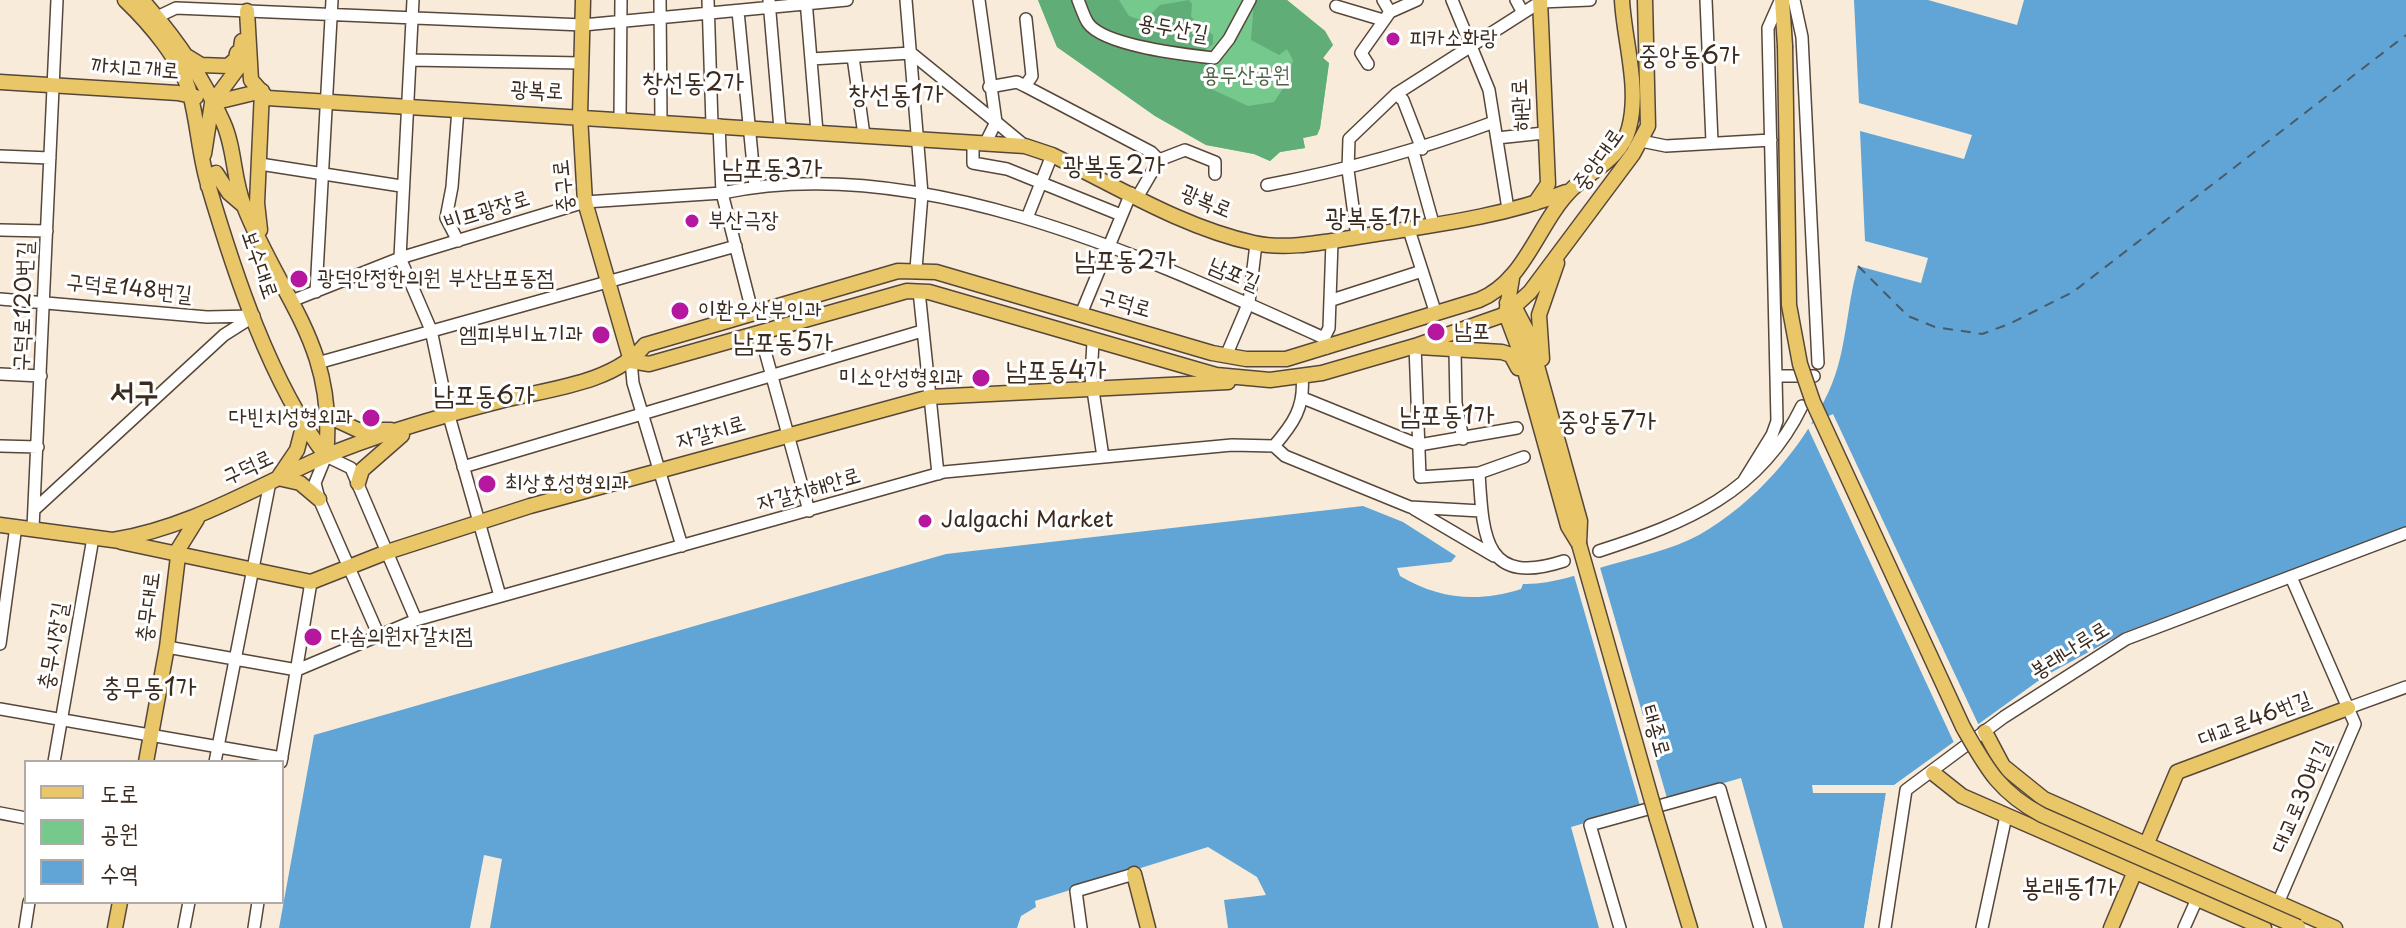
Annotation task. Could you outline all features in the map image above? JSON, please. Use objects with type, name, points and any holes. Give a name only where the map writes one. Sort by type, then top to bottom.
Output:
[{"type":"main road","name":"보수대로","points":[[125,0],[157,37],[182,75],[191,96],[208,186],[254,316],[280,381],[303,427],[326,456]]},
{"type":"main road","name":"보수대로","points":[[142,0],[183,54],[212,103],[230,142],[243,205],[294,300],[321,362],[330,417],[326,456]]},
{"type":"main road","name":"중구로","points":[[583,0],[580,116],[585,202],[631,361]]},
{"type":"main road","name":"중앙대로","points":[[1513,274],[1555,207],[1614,156],[1629,128],[1628,49],[1622,0]]},
{"type":"main road","name":"중앙대로","points":[[1509,308],[1562,249],[1641,141],[1650,109],[1645,0]]},
{"type":"main road","points":[[1782,0],[1789,305],[1800,364],[1813,402],[1956,713],[1986,769],[2006,793],[2042,815],[2298,928]]},
{"type":"main road","name":"해관로","points":[[1534,204],[1548,184],[1540,1]]},
{"type":"main road","points":[[183,54],[201,65],[228,66],[236,59],[247,6]]},
{"type":"main road","points":[[247,6],[251,80],[262,91]]},
{"type":"main road","points":[[204,170],[205,137],[212,103],[238,68],[242,29]]},
{"type":"main road","points":[[157,37],[171,72],[168,88],[163,92],[184,107],[204,170]]},
{"type":"main road","name":"까치고개로","points":[[0,82],[163,92],[212,103]]},
{"type":"main road","name":"보수대로","points":[[261,243],[257,203],[262,91]]},
{"type":"main road","name":"광복로","points":[[212,103],[262,91],[267,98],[1025,146],[1052,155],[1219,233],[1256,244],[1332,242],[1409,230],[1534,204],[1571,190]]},
{"type":"main road","points":[[208,186],[211,175],[216,173],[229,193],[243,205]]},
{"type":"main road","points":[[1540,376],[1539,315],[1562,249]]},
{"type":"main road","name":"구덕로","points":[[0,525],[113,540],[158,532],[326,456],[449,416],[566,386],[631,361],[645,345],[752,311],[881,275],[916,269],[936,272],[1226,356],[1272,360],[1486,298],[1513,274]]},
{"type":"main road","name":"태종로","points":[[1513,274],[1509,308],[1530,388],[1568,526],[1579,544],[1654,814],[1690,928]]},
{"type":"main road","name":"구덕로","points":[[631,361],[649,364],[888,295],[919,291],[1093,342],[1244,379],[1302,377],[1415,346],[1509,308]]},
{"type":"main road","points":[[1486,298],[1509,308]]},
{"type":"main road","name":"태종로","points":[[1509,308],[1528,333],[1580,521],[1579,544]]},
{"type":"main road","points":[[1415,346],[1511,355],[1530,388]]},
{"type":"main road","name":"자갈치로","points":[[311,582],[387,552],[478,522],[930,397],[1244,379]]},
{"type":"main road","points":[[330,417],[358,430],[408,429]]},
{"type":"main road","points":[[274,480],[297,450],[303,427]]},
{"type":"main road","points":[[358,483],[362,470],[408,429]]},
{"type":"main road","points":[[274,480],[300,483],[319,499]]},
{"type":"main road","name":"충무대로","points":[[146,760],[167,647],[177,555],[185,532],[203,514]]},
{"type":"main road","points":[[113,540],[250,572],[311,582]]},
{"type":"main road","points":[[113,540],[154,553],[166,561],[173,601]]},
{"type":"main road","name":"대교로46번길","points":[[2146,843],[2177,772],[2348,708]]},
{"type":"main road","points":[[1985,732],[2003,766],[2026,787],[2335,928]]},
{"type":"main road","points":[[1933,773],[1962,796],[2263,928]]},
{"type":"main road","points":[[2111,928],[2146,843]]},
{"type":"main road","points":[[1134,874],[1148,928]]},
{"type":"main road","points":[[115,928],[120,904]]},
{"type":"street","points":[[53,85],[57,0]]},
{"type":"street","points":[[316,292],[332,0]]},
{"type":"street","points":[[413,0],[401,186],[400,258],[431,330],[449,416],[500,596]]},
{"type":"street","points":[[620,118],[621,0]]},
{"type":"street","points":[[660,0],[661,121]]},
{"type":"street","points":[[708,0],[722,193],[752,311]]},
{"type":"street","points":[[157,17],[176,4],[247,6],[331,15],[583,25],[738,11],[769,4],[847,0]]},
{"type":"street","points":[[906,0],[922,194],[916,269]]},
{"type":"street","points":[[979,0],[996,122]]},
{"type":"street","name":"용두산길","points":[[1078,0],[1089,25],[1102,33],[1150,49],[1214,58],[1229,39],[1250,0]]},
{"type":"street","points":[[1383,0],[1386,16]]},
{"type":"street","points":[[1368,64],[1361,53],[1386,16],[1417,0]]},
{"type":"street","points":[[1452,0],[1489,90],[1508,209]]},
{"type":"street","points":[[1516,0],[1523,13]]},
{"type":"street","points":[[1357,237],[1348,170],[1349,139],[1396,94],[1540,1],[1590,0]]},
{"type":"street","points":[[1706,0],[1712,142]]},
{"type":"street","points":[[1743,482],[1772,435],[1777,421],[1768,28],[1782,0]]},
{"type":"street","points":[[1794,0],[1802,37],[1818,363]]},
{"type":"street","points":[[806,2],[817,132]]},
{"type":"street","points":[[769,4],[780,129]]},
{"type":"street","points":[[1336,6],[1386,16]]},
{"type":"street","points":[[738,11],[755,186]]},
{"type":"street","points":[[1025,86],[1032,76],[1026,19]]},
{"type":"street","points":[[811,59],[911,53],[1025,146]]},
{"type":"street","points":[[853,57],[864,135]]},
{"type":"street","points":[[410,60],[582,63]]},
{"type":"street","points":[[989,87],[1017,82],[1151,152],[1159,160]]},
{"type":"street","name":"구덕로120번길","points":[[33,528],[53,85]]},
{"type":"street","points":[[1396,94],[1403,100],[1433,223]]},
{"type":"street","points":[[458,109],[452,187],[446,218],[458,241]]},
{"type":"street","points":[[996,122],[979,143],[973,163],[1007,169],[1040,185],[1121,215]]},
{"type":"street","points":[[1267,185],[1348,170],[1417,150],[1494,122]]},
{"type":"street","points":[[1497,138],[1544,133]]},
{"type":"street","points":[[1641,141],[1666,146],[1771,140]]},
{"type":"street","points":[[1081,314],[1121,215],[1159,160],[1185,150],[1215,162],[1215,174]]},
{"type":"street","points":[[1027,218],[1052,155]]},
{"type":"street","points":[[0,156],[50,158]]},
{"type":"street","points":[[260,164],[401,186]]},
{"type":"street","name":"남포길","points":[[722,193],[755,186],[837,185],[922,194],[1027,218],[1108,245],[1249,302],[1326,343]]},
{"type":"street","name":"비프광장로","points":[[294,300],[400,258],[585,202],[722,193]]},
{"type":"street","points":[[0,230],[47,231]]},
{"type":"street","points":[[1409,230],[1436,314]]},
{"type":"street","points":[[1326,343],[1332,300],[1332,242]]},
{"type":"street","points":[[1226,356],[1249,302],[1256,244]]},
{"type":"street","points":[[321,362],[736,246]]},
{"type":"street","points":[[1332,300],[1422,271]]},
{"type":"street","points":[[919,291],[938,474]]},
{"type":"street","name":"구덕로148번길","points":[[0,299],[207,317],[254,316]]},
{"type":"street","points":[[35,509],[224,335],[254,316]]},
{"type":"street","points":[[463,467],[922,331]]},
{"type":"street","points":[[760,333],[809,511]]},
{"type":"street","points":[[1093,342],[1091,364],[1103,457]]},
{"type":"street","points":[[1415,346],[1420,477],[1479,473],[1524,457]]},
{"type":"street","points":[[1455,351],[1456,403],[1463,439]]},
{"type":"street","points":[[631,361],[641,412],[682,546]]},
{"type":"street","points":[[0,374],[41,376]]},
{"type":"street","points":[[1777,376],[1814,376]]},
{"type":"street","points":[[1302,377],[1303,398],[1293,425],[1274,446],[1285,456],[1410,507],[1510,568],[1526,570],[1564,561]]},
{"type":"street","points":[[1303,398],[1419,445],[1517,428]]},
{"type":"street","points":[[1599,551],[1667,529],[1709,509],[1775,452],[1802,406]]},
{"type":"street","name":"자갈치해안로","points":[[297,670],[416,620],[938,474],[1232,445],[1274,446]]},
{"type":"street","points":[[0,446],[38,447]]},
{"type":"street","points":[[379,636],[319,499],[315,483],[326,456],[351,468],[416,620]]},
{"type":"street","points":[[1479,473],[1481,511],[1494,556]]},
{"type":"street","points":[[215,760],[250,572],[274,480]]},
{"type":"street","points":[[1410,507],[1481,511]]},
{"type":"street","points":[[0,644],[3,595],[16,526]]},
{"type":"street","name":"봉래나루로","points":[[1885,928],[1906,790],[1985,732],[2126,639],[2406,533]]},
{"type":"street","name":"충무시장길","points":[[54,760],[93,538]]},
{"type":"street","points":[[2291,577],[2348,708],[2406,687]]},
{"type":"street","points":[[0,709],[282,760],[311,582]]},
{"type":"street","points":[[167,647],[297,670]]},
{"type":"street","name":"대교로30번길","points":[[2278,903],[2355,724],[2348,708]]},
{"type":"street","points":[[1620,928],[1590,825],[1654,814],[1720,789],[1760,928]]},
{"type":"street","points":[[0,813],[24,818]]},
{"type":"street","points":[[1982,928],[2006,816]]},
{"type":"street","points":[[1081,928],[1076,891],[1134,874]]},
{"type":"street","points":[[2184,928],[2197,899]]},
{"type":"street","points":[[25,928],[29,904]]},
{"type":"street","points":[[184,928],[189,904]]},
{"type":"street","points":[[254,928],[258,904]]},
{"type":"green space","name":"용두산공원","points":[[1038,0],[1287,0],[1325,31],[1333,45],[1323,58],[1329,63],[1317,135],[1303,138],[1305,148],[1280,152],[1270,161],[1254,154],[1206,145],[1155,116],[1057,47]]},
{"type":"green space","name":"용두산공원","points":[[1038,0],[1119,0],[1129,16],[1144,21],[1160,5],[1189,0],[1192,4],[1191,17],[1213,35],[1213,44],[1204,51],[1191,53],[1193,59],[1210,65],[1210,72],[1200,76],[1207,87],[1248,106],[1274,102],[1288,81],[1293,60],[1287,49],[1279,55],[1251,40],[1254,0],[1287,0],[1325,31],[1333,45],[1323,58],[1329,63],[1317,135],[1303,138],[1305,148],[1280,152],[1270,161],[1254,154],[1206,145],[1155,116],[1057,47]]},
{"type":"water","points":[[1854,0],[1928,0],[2017,25],[2024,0],[2406,0],[2406,527],[2125,632],[2045,676],[1894,785],[1886,793],[1864,928],[1783,928],[1741,778],[1571,827],[1599,928],[1228,928],[1224,900],[1266,895],[1257,877],[1208,847],[1035,901],[1036,907],[1021,916],[1017,928],[490,928],[502,859],[484,855],[470,928],[279,928],[314,735],[946,554],[1363,506],[1403,522],[1456,556],[1451,562],[1397,568],[1400,576],[1429,590],[1474,597],[1521,589],[1523,584],[1565,578],[1665,549],[1699,535],[1758,491],[1791,454],[1818,413],[1835,376],[1858,266],[1921,283],[1928,258],[1865,241],[1860,131],[1964,159],[1972,135],[1859,103]]},
{"type":"pier","points":[[1833,414],[1981,730],[1956,747],[1807,426]]},
{"type":"pier","points":[[1599,564],[1667,798],[1640,806],[1573,572]]},
{"type":"pier","points":[[1812,785],[1894,785],[1868,928],[1864,928],[1886,793],[1813,793]]},
{"type":"ferry route","points":[[1858,266],[1908,316],[1935,327],[1982,334],[2009,324],[2073,292],[2406,35]]},
{"type":"place","name":"피카소화랑","points":[[1393,39]]},
{"type":"place","name":"부산극장","points":[[692,221]]},
{"type":"place","name":"광덕안정한의원 부산남포동점","points":[[299,279]]},
{"type":"place","name":"이환우산부인과","points":[[680,311]]},
{"type":"place","name":"남포","points":[[1436,332]]},
{"type":"place","name":"엠피부비뇨기과","points":[[601,335]]},
{"type":"place","name":"미소안성형외과","points":[[981,378]]},
{"type":"place","name":"다빈치성형외과","points":[[371,418]]},
{"type":"place","name":"최상호성형외과","points":[[487,484]]},
{"type":"place","name":"Jalgachi Market","points":[[925,521]]},
{"type":"place","name":"다솜의원자갈치점","points":[[313,637]]},
{"type":"district","name":"중앙동6가","points":[[1689,57]]},
{"type":"district","name":"창선동2가","points":[[693,84]]},
{"type":"district","name":"창선동1가","points":[[896,96]]},
{"type":"district","name":"광복동2가","points":[[1114,167]]},
{"type":"district","name":"남포동3가","points":[[772,170]]},
{"type":"district","name":"광복동1가","points":[[1373,219]]},
{"type":"district","name":"남포동2가","points":[[1125,262]]},
{"type":"district","name":"남포동5가","points":[[783,344]]},
{"type":"district","name":"남포동4가","points":[[1056,372]]},
{"type":"district","name":"서구","points":[[134,394]]},
{"type":"district","name":"남포동6가","points":[[484,397]]},
{"type":"district","name":"남포동1가","points":[[1447,417]]},
{"type":"district","name":"중앙동7가","points":[[1607,423]]},
{"type":"district","name":"충무동1가","points":[[149,689]]},
{"type":"district","name":"봉래동1가","points":[[2069,889]]}]
